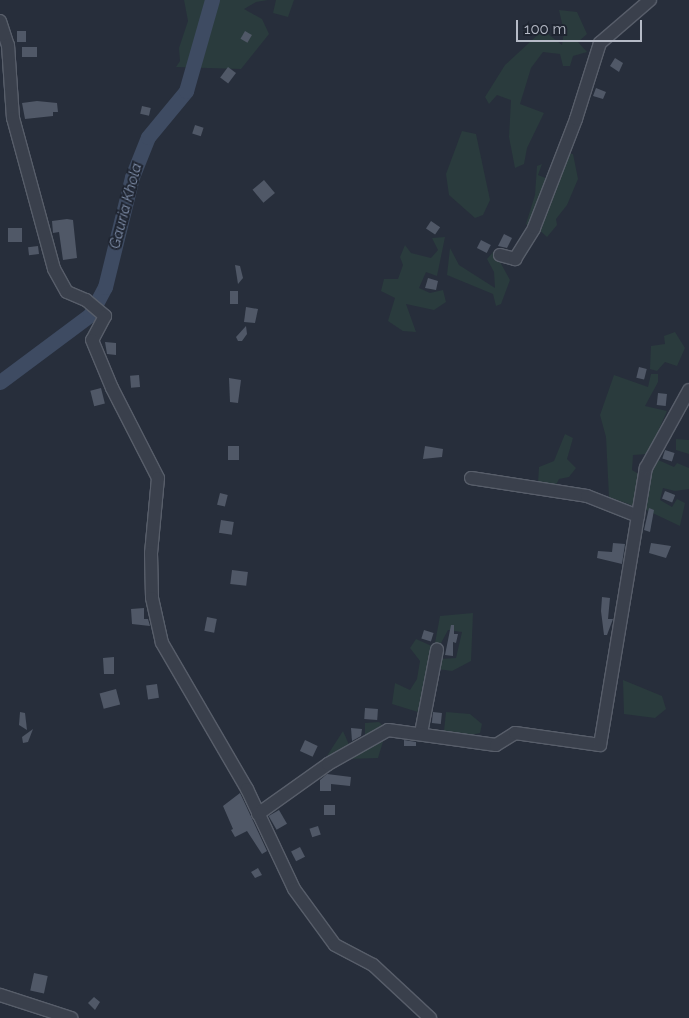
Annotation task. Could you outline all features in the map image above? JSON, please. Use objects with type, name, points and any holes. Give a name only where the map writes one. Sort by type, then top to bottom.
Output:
[{"type":"street","points":[[500,255],[515,260],[534,228],[576,119],[600,43],[650,0]]},
{"type":"street","points":[[0,21],[8,45],[13,118],[54,269],[67,292],[86,300],[105,316],[92,340],[112,388],[158,478],[151,553],[152,598],[162,643],[258,814],[294,890],[335,945],[373,965],[430,1018]]},
{"type":"street","points":[[258,814],[328,764],[388,730],[421,733],[496,745],[515,733],[600,745],[646,468],[689,390]]},
{"type":"street","points":[[472,478],[587,496],[638,516]]},
{"type":"street","points":[[421,733],[437,650]]},
{"type":"street","points":[[0,995],[71,1018]]},
{"type":"shaded area","points":[[184,0],[268,0],[256,2],[244,9],[262,19],[269,34],[241,69],[176,67],[180,61],[179,48],[188,21]]},
{"type":"shaded area","points":[[276,0],[294,0],[288,17],[273,13]]},
{"type":"shaded area","points":[[559,10],[577,12],[587,34],[578,42],[587,52],[573,56],[570,66],[563,66],[560,54],[543,52],[531,68],[520,104],[544,113],[527,148],[524,164],[515,168],[509,137],[511,100],[497,95],[489,104],[485,97],[505,65],[543,30],[562,45],[564,32]]},
{"type":"shaded area","points":[[462,131],[476,134],[490,200],[483,215],[475,218],[449,195],[446,174]]},
{"type":"shaded area","points":[[564,153],[573,154],[578,179],[567,205],[556,219],[557,225],[547,237],[537,228]]},
{"type":"shaded area","points":[[542,164],[538,175],[548,179],[532,228],[526,224],[535,195],[537,166]]},
{"type":"shaded area","points":[[445,237],[437,276],[426,272],[419,288],[430,293],[443,290],[446,302],[434,310],[406,304],[416,332],[403,331],[388,321],[395,298],[381,291],[384,279],[398,279],[403,265],[400,257],[405,245],[411,253],[431,258],[438,250],[432,238]]},
{"type":"shaded area","points":[[450,248],[459,265],[495,288],[494,272],[487,259],[494,251],[510,280],[501,304],[496,306],[493,294],[447,275]]},
{"type":"shaded area","points":[[675,332],[685,348],[677,366],[665,362],[657,371],[650,369],[651,346],[665,344],[664,336]]},
{"type":"shaded area","points":[[651,374],[658,374],[658,382],[645,406],[667,411],[648,454],[633,455],[632,470],[640,475],[634,506],[609,497],[606,437],[600,415],[614,375],[648,387]]},
{"type":"shaded area","points":[[565,434],[573,438],[567,459],[576,468],[569,477],[559,479],[555,487],[538,483],[539,467],[554,461]]},
{"type":"shaded area","points":[[676,439],[689,440],[689,454],[676,450]]},
{"type":"shaded area","points":[[656,459],[674,467],[677,463],[689,468],[689,489],[675,491],[663,488],[660,500],[672,507],[677,499],[685,503],[680,526],[642,508],[649,468]]},
{"type":"shaded area","points":[[473,613],[471,661],[452,671],[438,669],[440,659],[456,658],[462,632],[448,630],[440,645],[435,643],[440,616]]},
{"type":"shaded area","points":[[416,639],[434,647],[428,688],[418,712],[392,704],[395,683],[410,690],[417,679],[420,661],[410,648]]},
{"type":"shaded area","points":[[623,680],[662,696],[666,709],[655,718],[624,714]]},
{"type":"shaded area","points":[[446,712],[470,714],[482,724],[480,733],[467,736],[444,731]]},
{"type":"shaded area","points":[[379,722],[384,727],[365,740],[365,723]]},
{"type":"shaded area","points":[[343,731],[350,747],[325,759]]},
{"type":"shaded area","points":[[385,735],[378,758],[346,759]]},
{"type":"building","points":[[17,31],[26,31],[26,42],[17,42]]},
{"type":"building","points":[[245,31],[252,35],[247,43],[240,39]]},
{"type":"building","points":[[22,47],[37,47],[37,57],[22,57]]},
{"type":"building","points":[[615,58],[623,63],[619,72],[610,66]]},
{"type":"building","points":[[228,67],[236,73],[228,83],[220,77]]},
{"type":"building","points":[[596,88],[606,92],[603,99],[593,96]]},
{"type":"building","points":[[37,101],[57,103],[58,112],[53,112],[53,116],[25,119],[22,103]]},
{"type":"building","points":[[142,106],[151,108],[149,116],[140,114]]},
{"type":"building","points":[[195,125],[204,128],[201,136],[192,134]]},
{"type":"building","points":[[264,180],[275,193],[263,203],[253,190]]},
{"type":"building","points":[[73,220],[77,258],[63,260],[59,232],[53,233],[52,221]]},
{"type":"building","points":[[431,221],[440,227],[435,235],[426,228]]},
{"type":"building","points":[[8,228],[22,228],[22,242],[8,242]]},
{"type":"building","points":[[504,234],[512,238],[507,248],[498,246]]},
{"type":"building","points":[[481,240],[491,245],[487,253],[477,248]]},
{"type":"building","points":[[38,246],[39,254],[29,255],[28,247]]},
{"type":"building","points":[[235,265],[240,266],[243,278],[238,284]]},
{"type":"building","points":[[428,278],[438,281],[436,290],[425,288]]},
{"type":"building","points":[[230,291],[238,291],[238,304],[230,304]]},
{"type":"building","points":[[246,307],[258,309],[255,323],[244,322]]},
{"type":"building","points":[[246,326],[247,334],[242,341],[238,341],[236,337]]},
{"type":"building","points":[[105,342],[116,343],[116,355],[107,354]]},
{"type":"building","points":[[639,367],[647,369],[644,380],[636,378]]},
{"type":"building","points":[[139,375],[140,387],[131,388],[130,376]]},
{"type":"building","points":[[229,378],[241,380],[238,403],[230,402]]},
{"type":"building","points":[[101,388],[105,404],[94,406],[90,391]]},
{"type":"building","points":[[658,393],[667,394],[666,406],[657,405]]},
{"type":"building","points":[[228,446],[239,446],[239,460],[228,460]]},
{"type":"building","points":[[425,446],[443,449],[442,457],[423,459]]},
{"type":"building","points":[[665,450],[675,453],[672,462],[662,459]]},
{"type":"building","points":[[665,491],[675,495],[672,503],[662,498]]},
{"type":"building","points":[[220,493],[228,495],[225,507],[217,505]]},
{"type":"building","points":[[649,508],[654,510],[650,532],[644,530]]},
{"type":"building","points":[[221,520],[234,522],[232,535],[219,533]]},
{"type":"building","points":[[613,543],[625,544],[622,564],[597,558],[598,551],[612,552]]},
{"type":"building","points":[[651,543],[671,546],[666,558],[649,553]]},
{"type":"building","points":[[232,570],[248,572],[246,586],[230,584]]},
{"type":"building","points":[[602,597],[610,598],[608,619],[613,619],[607,635],[604,635],[601,611]]},
{"type":"building","points":[[144,608],[144,619],[148,619],[150,626],[132,624],[131,609]]},
{"type":"building","points":[[207,617],[217,619],[214,633],[204,631]]},
{"type":"building","points":[[451,625],[454,625],[454,634],[458,634],[456,643],[453,642],[453,656],[445,655]]},
{"type":"building","points":[[424,630],[434,633],[431,642],[421,639]]},
{"type":"building","points":[[114,657],[114,674],[104,674],[103,658]]},
{"type":"building","points":[[157,684],[159,698],[148,699],[146,686]]},
{"type":"building","points":[[116,689],[120,704],[104,709],[100,693]]},
{"type":"building","points":[[365,708],[378,709],[377,720],[364,719]]},
{"type":"building","points":[[20,712],[25,713],[27,730],[19,725]]},
{"type":"building","points":[[433,712],[442,713],[441,724],[432,723]]},
{"type":"building","points":[[351,728],[362,729],[361,736],[352,741]]},
{"type":"building","points":[[33,729],[28,742],[23,743],[22,737]]},
{"type":"building","points":[[305,740],[318,746],[313,757],[300,751]]},
{"type":"building","points":[[404,740],[416,742],[416,746],[404,746]]},
{"type":"building","points":[[327,774],[351,777],[350,786],[331,784],[331,791],[320,791],[320,780]]},
{"type":"building","points":[[240,793],[267,851],[262,854],[247,831],[235,837],[231,830],[233,829],[223,806]]},
{"type":"building","points":[[324,805],[335,805],[335,815],[324,815]]},
{"type":"building","points":[[279,810],[287,824],[277,830],[269,816]]},
{"type":"building","points":[[318,826],[321,835],[312,837],[309,829]]},
{"type":"building","points":[[300,847],[305,857],[296,861],[291,852]]},
{"type":"building","points":[[258,868],[262,875],[255,878],[251,872]]},
{"type":"building","points":[[34,973],[48,976],[44,994],[30,991]]},
{"type":"building","points":[[94,997],[100,1002],[95,1010],[88,1003]]},
{"type":"waterway","name":"Gauria Khola","points":[[0,382],[90,315],[105,287],[132,177],[148,137],[186,91],[212,0]]}]
